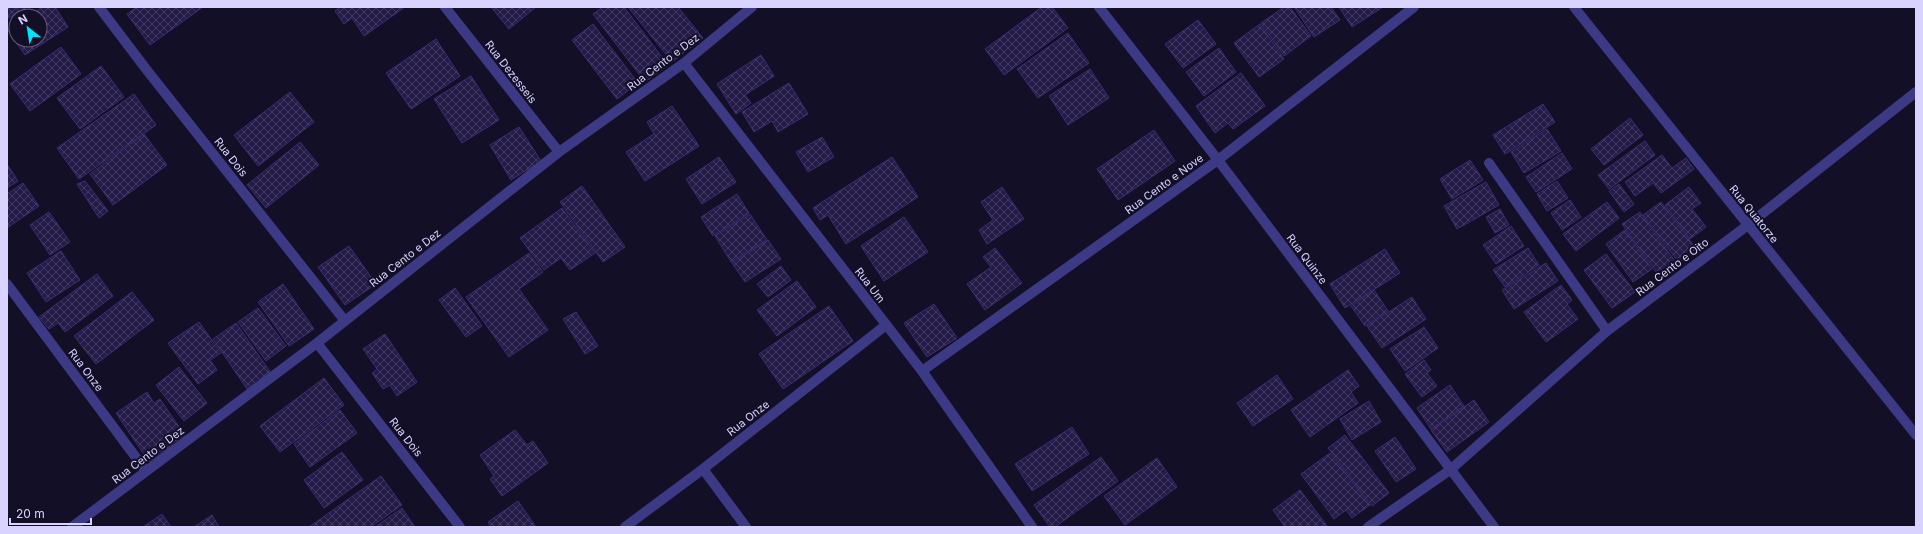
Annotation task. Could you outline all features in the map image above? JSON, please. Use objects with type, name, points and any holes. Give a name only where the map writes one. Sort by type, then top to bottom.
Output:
[{"type":"street","name":"Rua Dois","points":[[99,7],[344,321]]},
{"type":"street","name":"Rua Dezesseis","points":[[445,7],[559,152]]},
{"type":"street","name":"Rua Cento e Dez","points":[[72,527],[317,343],[559,152],[684,63],[752,7]]},
{"type":"street","name":"Rua Quinze","points":[[1099,7],[1218,160],[1494,527]]},
{"type":"street","name":"Rua Cento e Nove","points":[[922,372],[1218,160],[1414,7]]},
{"type":"street","name":"Rua Quatorze","points":[[1574,7],[1916,435]]},
{"type":"street","name":"Rua Um","points":[[684,63],[922,372],[1032,527]]},
{"type":"street","name":"Rua Cento e Oito","points":[[1368,527],[1450,470],[1607,331],[1748,225],[1916,92]]},
{"type":"street","points":[[1489,163],[1607,331]]},
{"type":"street","name":"Rua Onze","points":[[7,284],[146,471]]},
{"type":"street","name":"Rua Onze","points":[[625,527],[703,469],[886,325]]},
{"type":"street","name":"Rua Dois","points":[[317,343],[460,527]]},
{"type":"street","points":[[703,469],[746,527]]},
{"type":"building","points":[[7,7],[27,7],[8,8],[7,19]]},
{"type":"building","points":[[55,7],[68,27],[48,40],[48,8],[41,8]]},
{"type":"building","points":[[137,7],[203,7],[150,45],[127,14]]},
{"type":"building","points":[[340,7],[405,7],[364,36],[352,18],[344,24],[335,11]]},
{"type":"building","points":[[491,7],[536,7],[509,29]]},
{"type":"building","points":[[603,7],[624,7],[668,65],[645,82],[593,14]]},
{"type":"building","points":[[628,7],[678,7],[703,38],[672,62]]},
{"type":"building","points":[[1042,7],[1052,7],[1068,28],[1004,75],[985,49]]},
{"type":"building","points":[[1284,7],[1290,7],[1311,36],[1284,56],[1261,23]]},
{"type":"building","points":[[1294,7],[1331,7],[1340,20],[1314,37]]},
{"type":"building","points":[[1339,7],[1383,7],[1352,27]]},
{"type":"building","points":[[1198,20],[1216,44],[1183,68],[1165,44]]},
{"type":"building","points":[[593,24],[638,83],[617,99],[572,40]]},
{"type":"building","points":[[1260,24],[1284,59],[1259,77],[1234,43]]},
{"type":"building","points":[[1068,33],[1089,63],[1038,98],[1017,69]]},
{"type":"building","points":[[436,39],[460,76],[411,109],[386,73]]},
{"type":"building","points":[[61,47],[81,74],[30,111],[10,84]]},
{"type":"building","points":[[20,48],[36,48],[25,55]]},
{"type":"building","points":[[1219,48],[1236,72],[1204,96],[1186,72]]},
{"type":"building","points":[[761,55],[774,76],[745,95],[751,103],[736,114],[717,84]]},
{"type":"building","points":[[101,66],[124,97],[80,129],[57,98]]},
{"type":"building","points":[[1090,69],[1109,98],[1068,125],[1049,96]]},
{"type":"building","points":[[1241,73],[1265,106],[1233,129],[1228,123],[1215,133],[1196,106]]},
{"type":"building","points":[[471,76],[499,120],[462,143],[434,99]]},
{"type":"building","points":[[789,83],[808,114],[778,132],[772,121],[754,132],[742,112]]},
{"type":"building","points":[[290,92],[314,122],[258,166],[234,135]]},
{"type":"building","points":[[134,94],[156,125],[79,179],[57,148]]},
{"type":"building","points":[[1543,104],[1555,122],[1505,154],[1493,135]]},
{"type":"building","points":[[672,106],[699,146],[645,181],[626,152],[654,134],[647,122]]},
{"type":"building","points":[[1630,118],[1643,135],[1604,165],[1591,149]]},
{"type":"building","points":[[519,127],[541,161],[511,180],[490,145]]},
{"type":"building","points":[[1547,129],[1561,151],[1524,173],[1511,152]]},
{"type":"building","points":[[1154,130],[1175,161],[1118,200],[1097,169]]},
{"type":"building","points":[[144,134],[167,165],[113,205],[90,174]]},
{"type":"building","points":[[822,137],[834,157],[808,172],[796,152]]},
{"type":"building","points":[[1645,141],[1655,155],[1609,189],[1598,175]]},
{"type":"building","points":[[300,142],[319,165],[266,208],[247,185]]},
{"type":"building","points":[[1562,153],[1572,169],[1536,192],[1526,177]]},
{"type":"building","points":[[1662,155],[1672,168],[1686,158],[1694,169],[1661,193],[1653,183],[1635,196],[1625,182]]},
{"type":"building","points":[[719,157],[736,182],[702,204],[686,179]]},
{"type":"building","points":[[892,157],[918,197],[846,244],[828,215],[820,220],[813,208]]},
{"type":"building","points":[[1470,160],[1483,180],[1452,199],[1440,179]]},
{"type":"building","points":[[7,164],[18,181],[7,188]]},
{"type":"building","points":[[85,181],[108,211],[99,218],[77,184]]},
{"type":"building","points":[[1557,181],[1568,198],[1547,211],[1537,194]]},
{"type":"building","points":[[1486,182],[1499,205],[1457,229],[1444,206]]},
{"type":"building","points":[[23,183],[39,206],[7,228],[7,194]]},
{"type":"building","points":[[1619,184],[1634,204],[1624,212],[1609,191]]},
{"type":"building","points":[[582,186],[625,247],[603,262],[560,202]]},
{"type":"building","points":[[1002,187],[1024,219],[987,244],[979,230],[993,220],[981,202]]},
{"type":"building","points":[[1689,187],[1701,203],[1692,209],[1706,227],[1690,239],[1665,205]]},
{"type":"building","points":[[737,194],[749,213],[713,236],[701,217]]},
{"type":"building","points":[[1570,200],[1581,217],[1562,230],[1551,213]]},
{"type":"building","points":[[1607,202],[1619,218],[1576,251],[1563,234]]},
{"type":"building","points":[[1661,202],[1697,250],[1679,263],[1643,215]]},
{"type":"building","points":[[562,208],[595,253],[570,270],[561,258],[544,270],[520,238]]},
{"type":"building","points":[[1500,209],[1509,225],[1495,233],[1486,217]]},
{"type":"building","points":[[49,212],[70,242],[50,255],[30,225]]},
{"type":"building","points":[[1640,212],[1679,267],[1661,279],[1622,224]]},
{"type":"building","points":[[750,214],[767,240],[731,262],[715,236]]},
{"type":"building","points":[[904,217],[928,252],[884,281],[861,246]]},
{"type":"building","points":[[1511,226],[1524,246],[1496,264],[1483,245]]},
{"type":"building","points":[[1625,230],[1652,269],[1633,282],[1606,244]]},
{"type":"building","points":[[768,240],[781,259],[745,282],[732,263]]},
{"type":"building","points":[[349,246],[376,284],[345,305],[318,267]]},
{"type":"building","points":[[995,248],[1022,283],[985,310],[967,284],[991,267],[983,257]]},
{"type":"building","points":[[1528,248],[1539,265],[1505,287],[1493,270]]},
{"type":"building","points":[[1385,249],[1400,273],[1345,308],[1330,284]]},
{"type":"building","points":[[61,251],[80,280],[46,302],[27,273]]},
{"type":"building","points":[[529,253],[543,272],[519,289],[548,330],[509,357],[466,297]]},
{"type":"building","points":[[1606,254],[1635,292],[1612,308],[1584,270]]},
{"type":"building","points":[[1546,263],[1558,281],[1514,309],[1502,290]]},
{"type":"building","points":[[781,266],[791,280],[768,297],[757,284]]},
{"type":"building","points":[[97,274],[113,296],[65,332],[58,323],[49,329],[39,317]]},
{"type":"building","points":[[797,281],[816,307],[777,336],[757,310]]},
{"type":"building","points":[[283,284],[314,329],[289,346],[258,302]]},
{"type":"building","points":[[1561,285],[1572,300],[1567,304],[1578,319],[1546,342],[1524,312]]},
{"type":"building","points":[[455,288],[482,326],[466,337],[439,300]]},
{"type":"building","points":[[1374,290],[1388,311],[1365,326],[1351,306]]},
{"type":"building","points":[[132,292],[154,320],[96,364],[74,336]]},
{"type":"building","points":[[1412,297],[1426,319],[1382,348],[1367,326]]},
{"type":"building","points":[[934,304],[957,338],[927,357],[904,323]]},
{"type":"building","points":[[829,306],[853,341],[783,389],[759,354]]},
{"type":"building","points":[[258,308],[286,346],[266,361],[238,322]]},
{"type":"building","points":[[576,312],[598,346],[585,354],[563,319]]},
{"type":"building","points":[[199,322],[221,353],[210,360],[217,370],[198,384],[168,343]]},
{"type":"building","points":[[236,323],[271,373],[247,389],[213,339]]},
{"type":"building","points":[[1424,327],[1438,348],[1405,371],[1390,349]]},
{"type":"building","points":[[385,334],[417,382],[397,396],[390,385],[383,389],[372,373],[377,369],[363,349]]},
{"type":"building","points":[[1424,360],[1431,370],[1427,373],[1437,386],[1422,397],[1405,374]]},
{"type":"building","points":[[179,367],[207,403],[184,421],[156,385]]},
{"type":"building","points":[[1348,370],[1359,386],[1351,392],[1358,403],[1310,437],[1291,410]]},
{"type":"building","points":[[1277,375],[1293,399],[1253,426],[1237,403]]},
{"type":"building","points":[[324,378],[344,405],[280,452],[260,426]]},
{"type":"building","points":[[1450,385],[1464,406],[1431,429],[1417,408]]},
{"type":"building","points":[[147,392],[154,403],[160,399],[186,437],[149,462],[116,413]]},
{"type":"building","points":[[1474,400],[1489,422],[1447,452],[1431,430]]},
{"type":"building","points":[[1369,401],[1381,422],[1352,440],[1340,419]]},
{"type":"building","points":[[340,410],[357,433],[310,467],[294,444]]},
{"type":"building","points":[[1072,427],[1089,454],[1032,491],[1015,464]]},
{"type":"building","points":[[515,430],[527,445],[533,441],[548,463],[502,496],[490,479],[494,476],[480,455]]},
{"type":"building","points":[[1345,435],[1389,493],[1372,506],[1328,448]]},
{"type":"building","points":[[1395,437],[1416,469],[1396,482],[1375,451]]},
{"type":"building","points":[[342,452],[363,480],[324,508],[304,480]]},
{"type":"building","points":[[1330,453],[1370,505],[1352,518],[1346,510],[1334,519],[1301,474]]},
{"type":"building","points":[[1101,457],[1118,481],[1055,527],[1050,527],[1034,505]]},
{"type":"building","points":[[1157,458],[1177,487],[1125,525],[1104,496]]},
{"type":"building","points":[[381,476],[402,505],[371,527],[309,527]]},
{"type":"building","points":[[1300,490],[1328,527],[1285,527],[1273,510]]},
{"type":"building","points":[[518,501],[536,527],[491,527],[488,522]]},
{"type":"building","points":[[402,508],[415,527],[375,527]]},
{"type":"building","points":[[162,514],[171,527],[143,527]]},
{"type":"building","points":[[212,515],[219,527],[194,527]]}]
